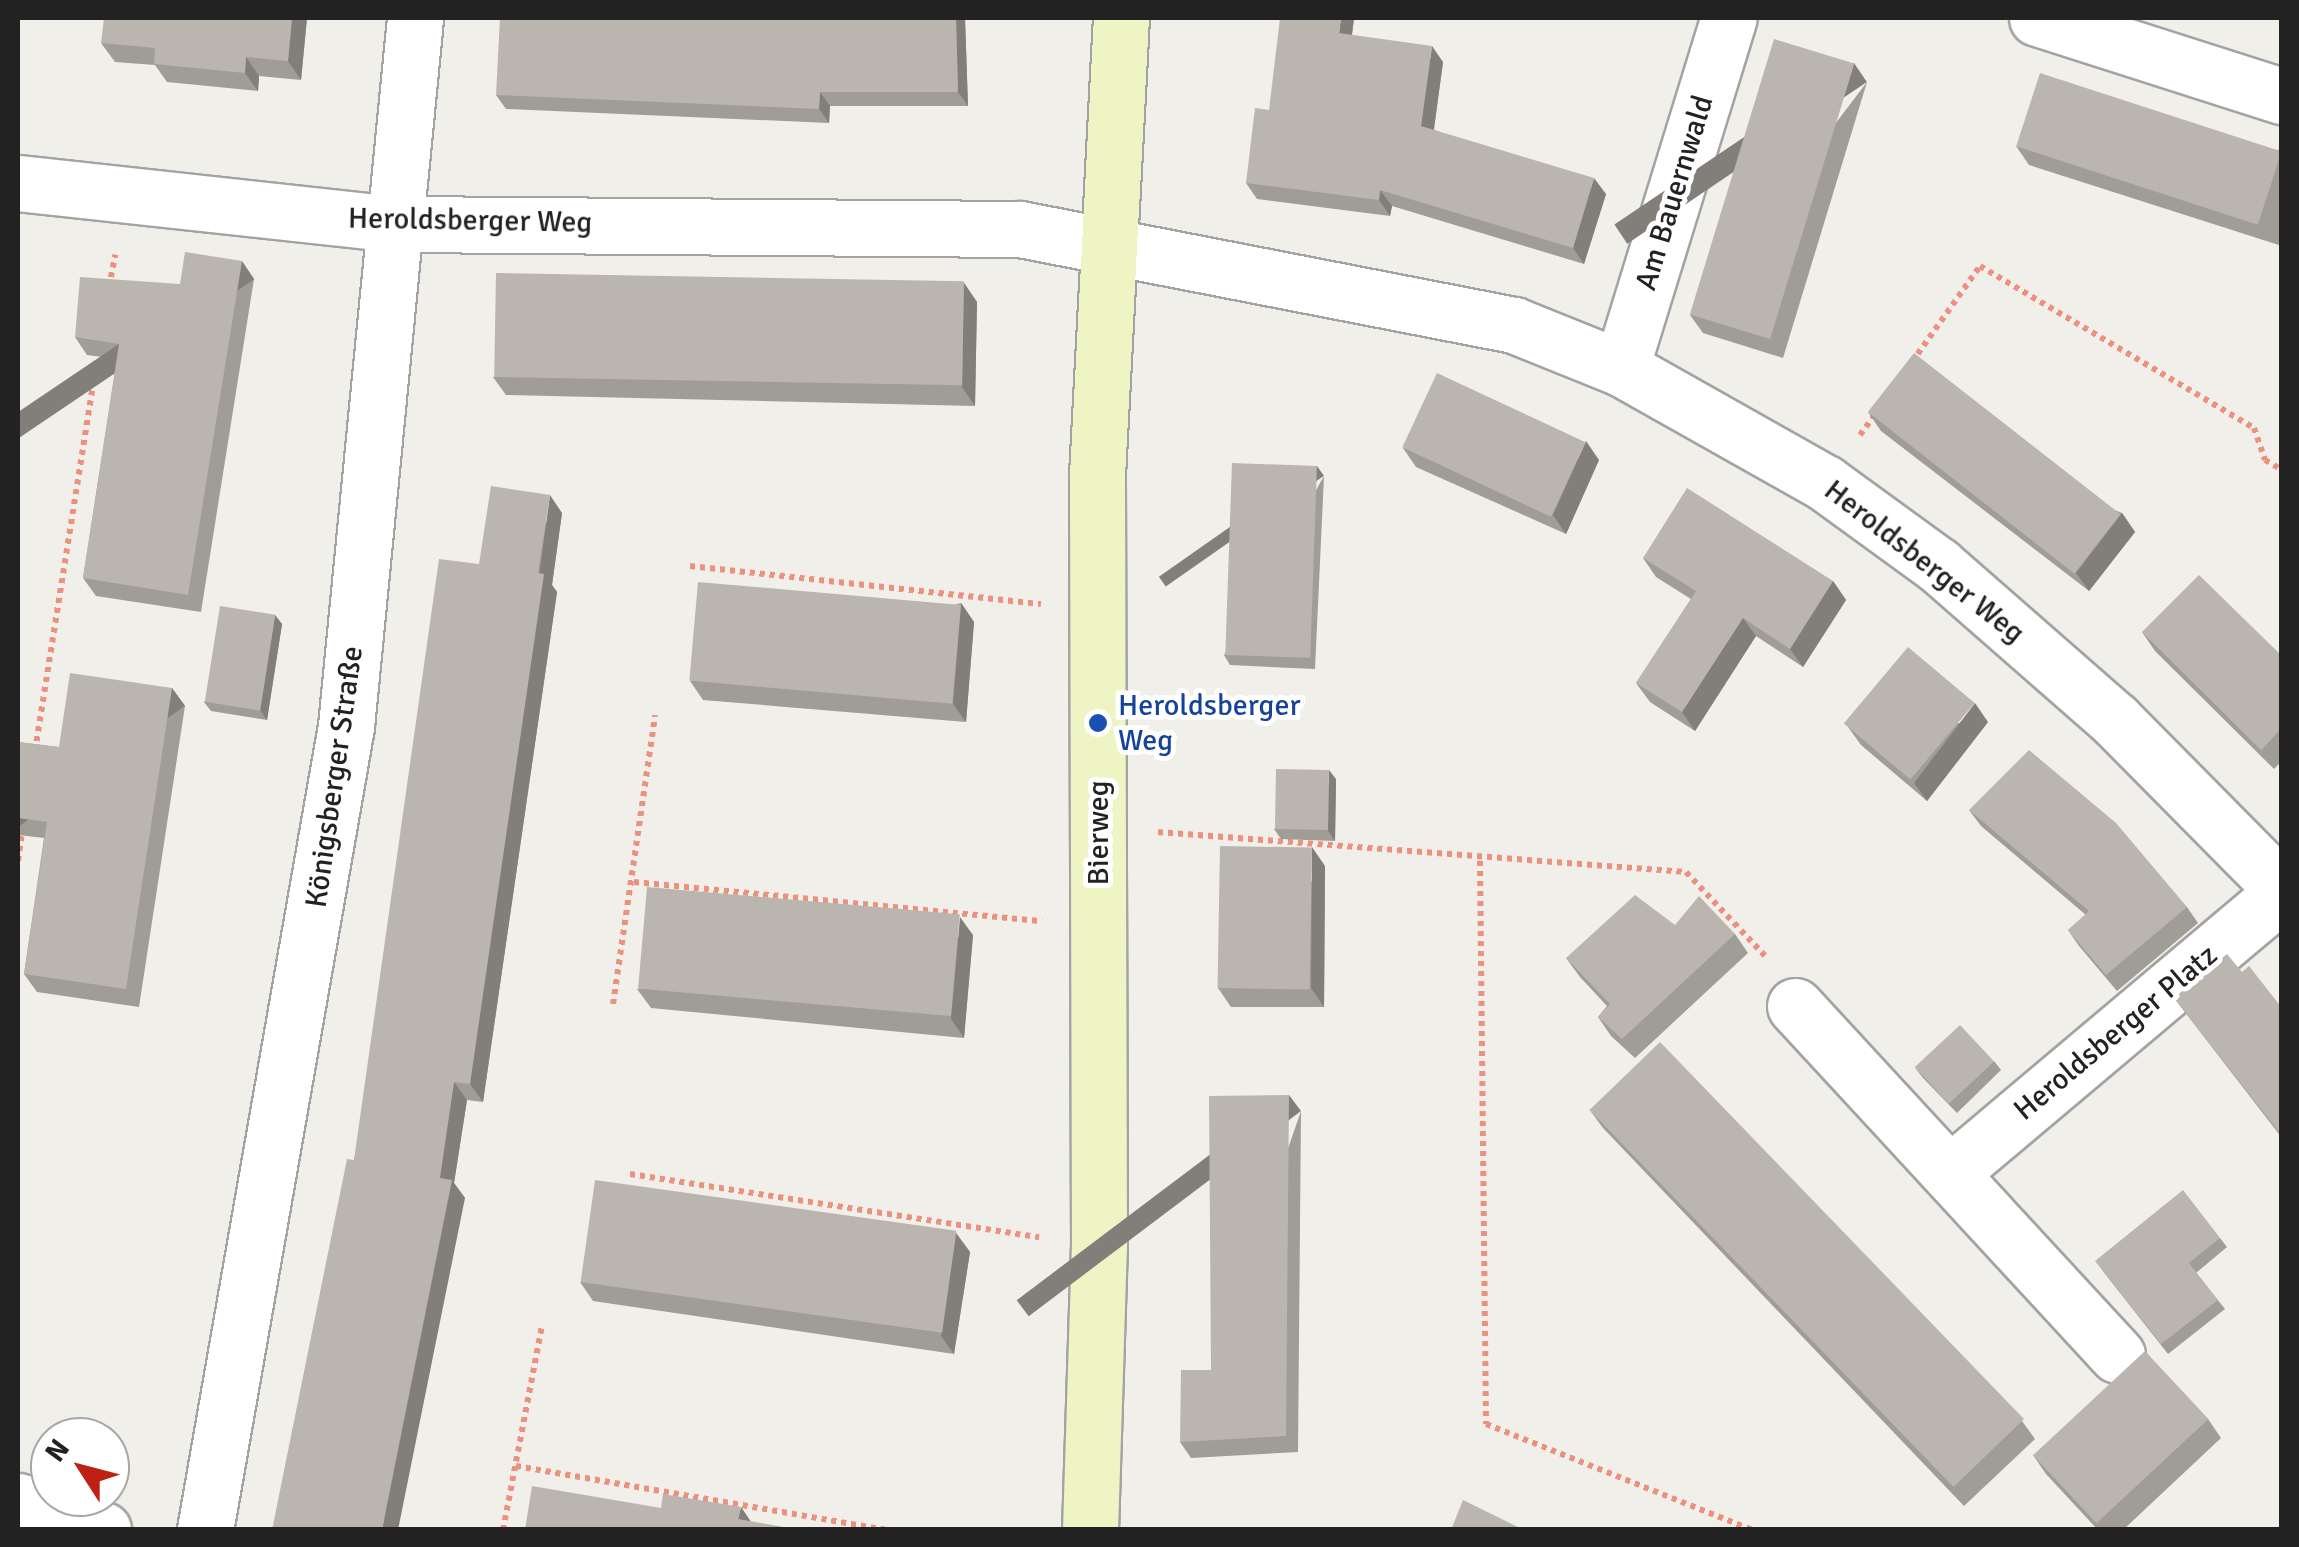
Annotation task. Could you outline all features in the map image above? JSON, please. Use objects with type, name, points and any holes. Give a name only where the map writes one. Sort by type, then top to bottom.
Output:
[{"type":"main road","name":"Bierweg","points":[[1090,1530],[1100,1247],[1097,610],[1106,241],[1121,18]]},
{"type":"street","name":"Königsberger Straße","points":[[205,1530],[346,726],[398,224],[415,18]]},
{"type":"street","name":"Am Bauernwald","points":[[1620,368],[1729,18]]},
{"type":"street","points":[[2037,18],[2282,96]]},
{"type":"street","name":"Heroldsberger Weg","points":[[18,183],[398,224],[940,224],[1106,241],[1456,310],[1514,326],[1620,368],[1826,483],[1938,566],[2115,720],[2282,891]]},
{"type":"street","name":"Heroldsberger Platz","points":[[1951,1172],[2282,891]]},
{"type":"street","points":[[1795,1006],[2117,1355]]},
{"type":"street","points":[[18,1501],[103,1530]]},
{"type":"path","points":[[108,294],[124,196]]},
{"type":"path","points":[[1903,374],[1980,266],[2254,428],[2265,460],[2282,470]]},
{"type":"path","points":[[33,763],[102,333]]},
{"type":"path","points":[[1826,483],[1881,406]]},
{"type":"path","points":[[690,566],[1097,610]]},
{"type":"path","points":[[613,1004],[634,882],[655,715]]},
{"type":"path","points":[[18,860],[24,822]]},
{"type":"path","points":[[1100,827],[1480,861],[1686,872],[1769,960],[1795,1006]]},
{"type":"path","points":[[1480,861],[1486,1424],[1752,1530]]},
{"type":"path","points":[[634,882],[1098,923]]},
{"type":"path","points":[[630,1174],[1100,1247]]},
{"type":"path","points":[[503,1530],[542,1326]]},
{"type":"path","points":[[516,1466],[886,1530]]},
{"type":"building","points":[[104,18],[292,18],[288,61],[246,57],[245,73],[154,64],[155,48],[101,43]]},
{"type":"building","points":[[500,18],[956,18],[958,92],[820,92],[819,109],[496,95]]},
{"type":"building","points":[[1280,18],[1341,18],[1339,33],[1432,46],[1421,126],[1594,178],[1573,248],[1380,190],[1379,200],[1246,183],[1255,108],[1269,110]]},
{"type":"building","points":[[1774,39],[1854,64],[1770,339],[1690,314]]},
{"type":"building","points":[[2040,73],[2282,151],[2258,225],[2016,146]]},
{"type":"building","points":[[185,252],[242,261],[188,595],[83,578],[119,344],[75,337],[80,277],[180,284]]},
{"type":"building","points":[[496,273],[964,281],[962,385],[494,377]]},
{"type":"building","points":[[1914,353],[2120,514],[2074,573],[1868,412]]},
{"type":"building","points":[[1437,373],[1586,442],[1551,517],[1402,447]]},
{"type":"building","points":[[1232,463],[1317,466],[1310,658],[1225,655]]},
{"type":"building","points":[[491,486],[550,495],[538,573],[544,574],[470,1084],[454,1082],[440,1178],[452,1180],[382,1530],[272,1530],[347,1159],[354,1160],[439,559],[479,564]]},
{"type":"building","points":[[1687,488],[1833,581],[1790,649],[1743,618],[1682,712],[1636,683],[1696,591],[1643,558]]},
{"type":"building","points":[[2199,575],[2282,656],[2282,728],[2261,750],[2142,632]]},
{"type":"building","points":[[698,582],[961,605],[952,704],[689,681]]},
{"type":"building","points":[[220,606],[275,615],[260,711],[205,702]]},
{"type":"building","points":[[1908,647],[1975,703],[1910,780],[1844,724]]},
{"type":"building","points":[[70,673],[172,688],[126,989],[24,974],[47,822],[18,818],[18,742],[59,747]]},
{"type":"building","points":[[2029,750],[2116,823],[2187,907],[2106,975],[2068,930],[2089,911],[1969,810]]},
{"type":"building","points":[[1276,769],[1329,770],[1328,830],[1275,829]]},
{"type":"building","points":[[1220,846],[1312,848],[1310,990],[1218,988]]},
{"type":"building","points":[[647,887],[960,914],[951,1016],[638,989]]},
{"type":"building","points":[[1635,895],[1675,925],[1699,896],[1735,934],[1622,1039],[1598,1017],[1610,1004],[1566,958]]},
{"type":"building","points":[[2227,954],[2242,972],[2249,966],[2282,1008],[2282,1136],[2174,998]]},
{"type":"building","points":[[1960,1025],[1994,1062],[1949,1104],[1915,1067]]},
{"type":"building","points":[[1660,1042],[2024,1419],[1954,1487],[1590,1110]]},
{"type":"building","points":[[1289,1095],[1286,1436],[1180,1442],[1181,1370],[1211,1370],[1209,1096]]},
{"type":"building","points":[[595,1180],[956,1231],[942,1333],[581,1282]]},
{"type":"building","points":[[2183,1190],[2220,1238],[2189,1263],[2218,1300],[2161,1344],[2095,1261]]},
{"type":"building","points":[[2145,1351],[2208,1419],[2097,1523],[2033,1455]]},
{"type":"building","points":[[532,1486],[661,1508],[663,1494],[741,1507],[738,1519],[801,1530],[525,1530]]},
{"type":"building","points":[[1463,1500],[1524,1530],[1451,1530]]},
{"type":"place","name":"Heroldsberger Weg","points":[[1098,723]]}]
